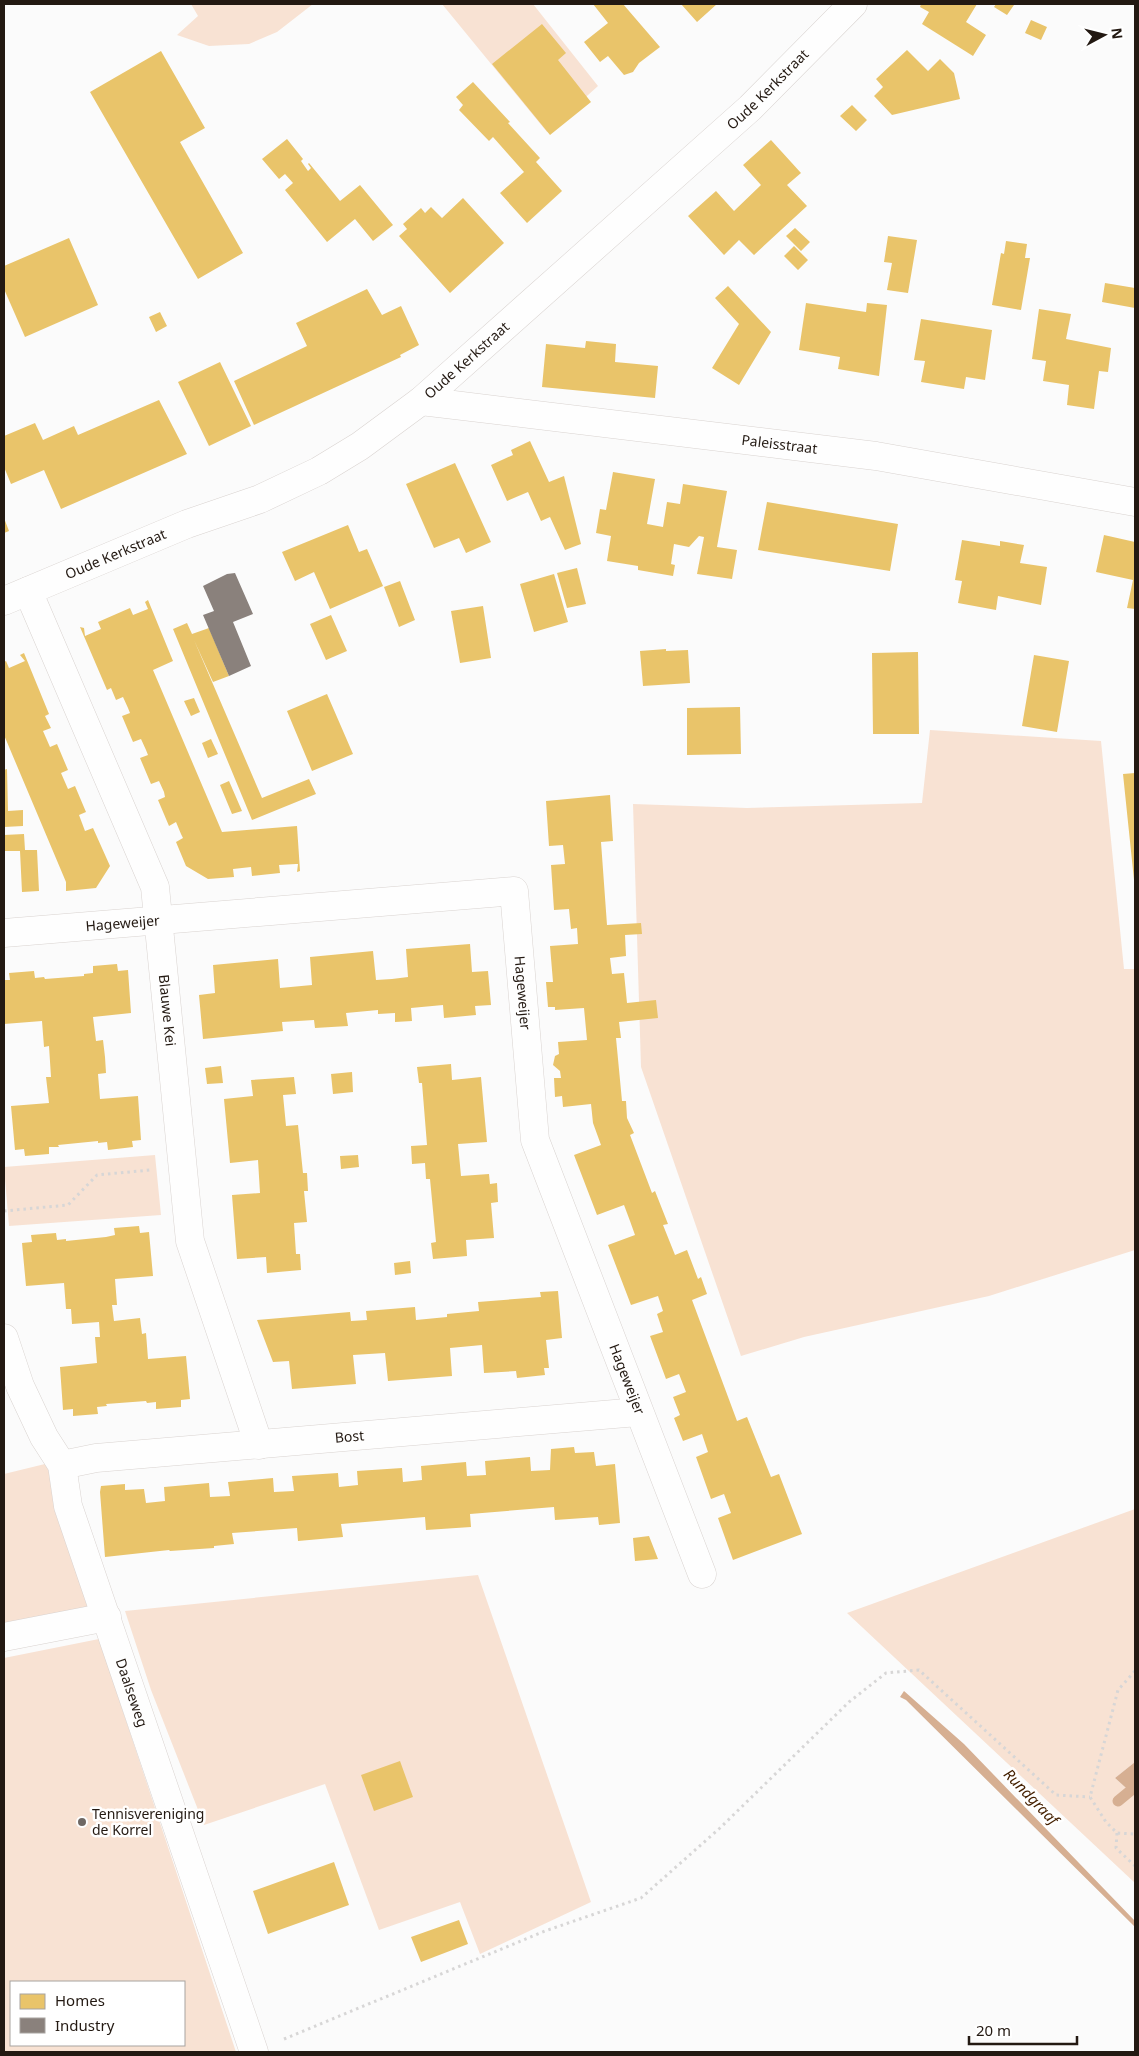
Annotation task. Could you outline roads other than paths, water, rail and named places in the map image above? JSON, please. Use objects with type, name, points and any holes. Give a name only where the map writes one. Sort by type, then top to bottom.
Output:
[{"type":"street","name":"Oude Kerkstraat","points":[[16,596],[187,524],[260,499],[319,471],[360,446],[421,401],[750,108],[853,4]]},
{"type":"street","name":"Paleisstraat","points":[[421,401],[876,456],[1135,502]]},
{"type":"street","name":"Blauwe Kei","points":[[16,596],[155,887],[190,1241],[260,1445]]},
{"type":"street","name":"Hageweijer","points":[[4,933],[514,891],[534,1140],[702,1574]]},
{"type":"street","name":"Daalseweg","points":[[4,1338],[20,1386],[44,1437],[62,1465],[68,1506],[254,2052]]},
{"type":"street","name":"Bost","points":[[62,1465],[96,1458],[638,1412]]},
{"type":"street","points":[[4,1637],[107,1617]]},
{"type":"waterway","points":[[1118,1801],[1135,1787]]},
{"type":"place","name":"Tennisvereniging de Korrel","points":[[82,1822]]},
{"type":"water label","name":"Rundgraaf","points":[[1031,1797]]}]
